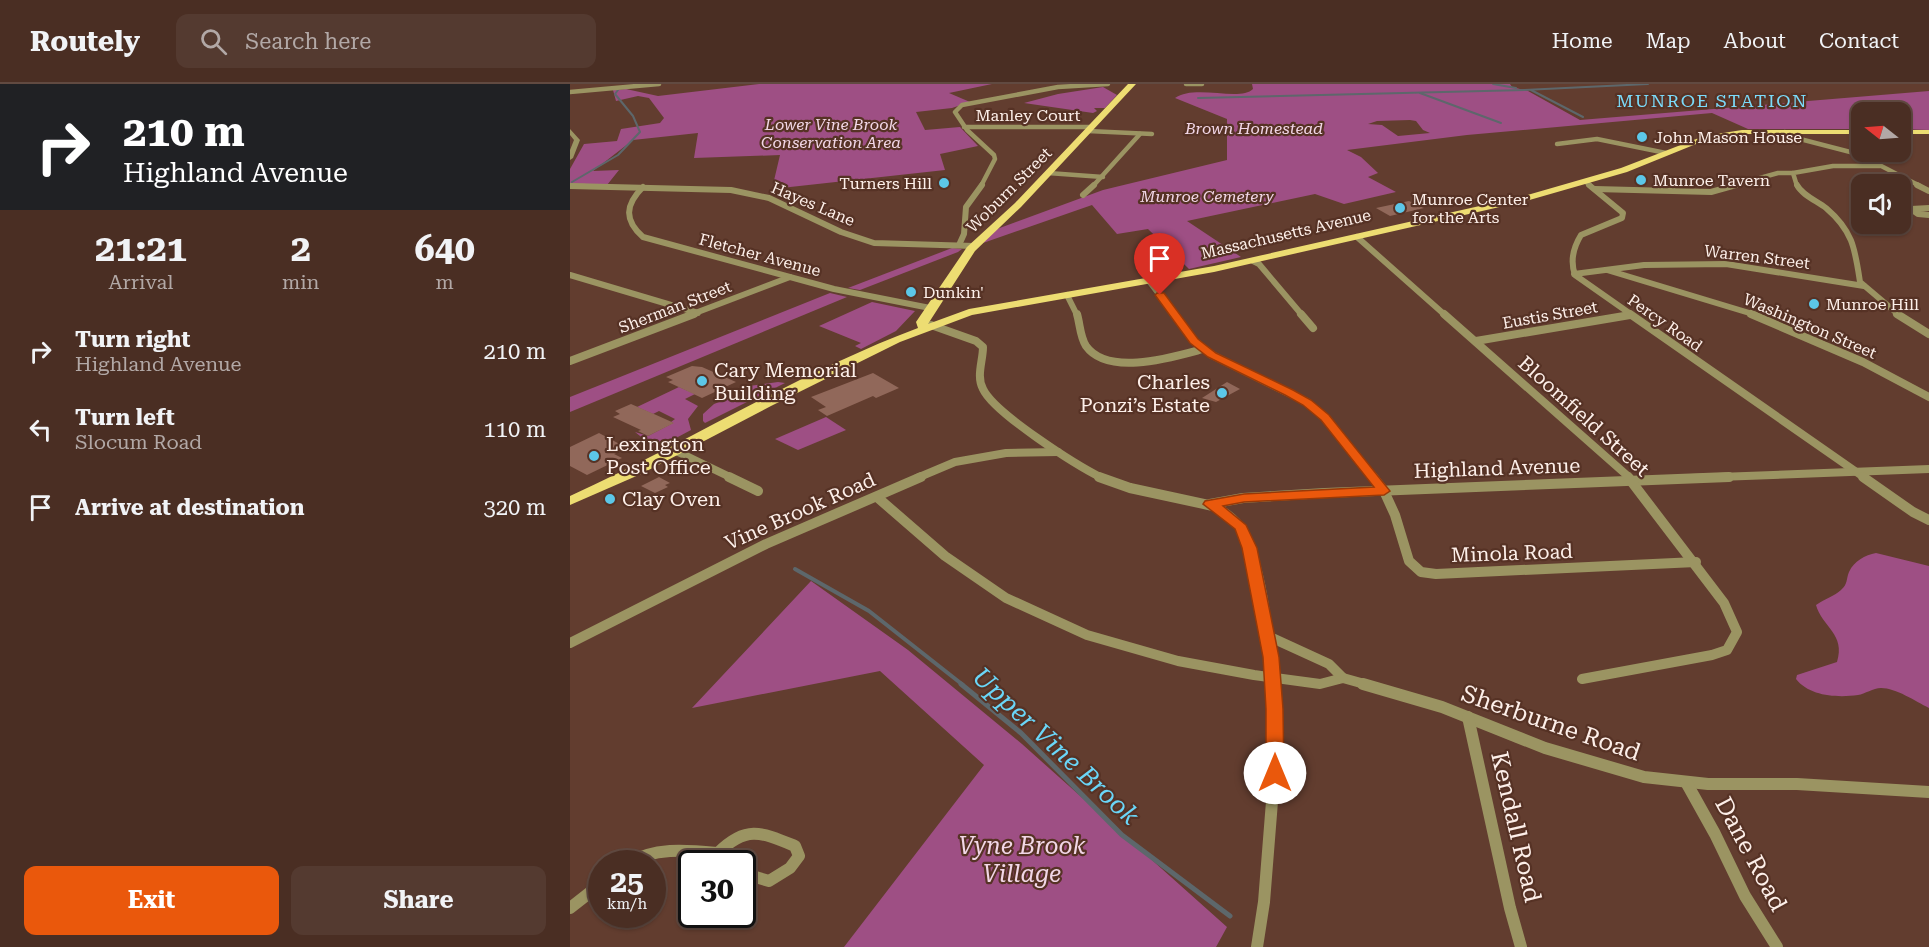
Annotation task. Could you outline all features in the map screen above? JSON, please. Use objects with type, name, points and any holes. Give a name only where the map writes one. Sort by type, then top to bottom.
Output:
[{"type":"main road","name":"Woburn Street","points":[[928,327],[922,322],[974,246],[1048,173],[1132,84]]},
{"type":"main road","name":"Massachusetts Avenue","points":[[570,501],[676,451],[766,403],[928,327],[969,312],[1253,261],[1357,237],[1586,182],[1694,141],[1715,136],[1785,132],[1851,132]]},
{"type":"main road","points":[[1911,132],[1929,132]]},
{"type":"main road","points":[[930,308],[969,312]]},
{"type":"street","points":[[570,92],[659,84]]},
{"type":"street","points":[[959,245],[964,233],[966,207],[983,184],[995,159],[994,155],[964,128],[955,112],[962,105],[970,102],[1058,87],[1108,84]]},
{"type":"street","points":[[1186,84],[1202,84]]},
{"type":"street","name":"Manley Court","points":[[964,128],[1089,129],[1152,134]]},
{"type":"street","points":[[570,131],[577,140],[570,158]]},
{"type":"street","points":[[1785,132],[1810,143],[1846,149],[1929,191]]},
{"type":"street","points":[[1083,195],[1104,177],[1140,134]]},
{"type":"street","points":[[1557,144],[1598,140],[1666,153]]},
{"type":"street","points":[[1595,189],[1711,192],[1778,173],[1793,173],[1833,166],[1880,166]]},
{"type":"street","points":[[1048,173],[1104,177]]},
{"type":"street","points":[[1793,173],[1798,188],[1827,209],[1850,236],[1854,245],[1860,282],[1894,312],[1929,334]]},
{"type":"street","points":[[1574,274],[1572,258],[1581,235],[1616,222],[1622,218],[1623,213],[1586,182]]},
{"type":"street","name":"Hayes Lane","points":[[570,186],[716,189],[746,193],[769,198],[842,232],[874,243],[974,246]]},
{"type":"street","name":"Fletcher Avenue","points":[[644,187],[628,208],[627,216],[629,224],[643,237],[848,292],[930,308]]},
{"type":"street","points":[[1929,208],[1911,209],[1918,214],[1929,215]]},
{"type":"street","name":"Bloomfield Street","points":[[1357,237],[1633,481],[1696,562],[1731,614],[1737,633],[1727,650],[1703,657],[1582,679]]},
{"type":"street","points":[[1253,261],[1259,264],[1313,328]]},
{"type":"street","name":"Warren Street","points":[[1574,274],[1644,265],[1726,264],[1864,286]]},
{"type":"street","name":"Washington Street","points":[[1607,270],[1762,317],[1863,362],[1929,397]]},
{"type":"street","name":"Percy Road","points":[[1574,274],[1584,284],[1913,512],[1929,520]]},
{"type":"street","points":[[570,275],[698,313]]},
{"type":"street","name":"Sherman Street","points":[[570,361],[790,277]]},
{"type":"street","name":"Minola Road","points":[[1149,281],[1194,341],[1203,349],[1240,370],[1307,402],[1325,418],[1384,491],[1395,515],[1409,561],[1421,572],[1436,574],[1696,562]]},
{"type":"street","points":[[1067,295],[1075,307],[1087,346],[1093,353],[1118,361],[1143,362],[1203,349]]},
{"type":"street","name":"Eustis Street","points":[[1476,341],[1630,315]]},
{"type":"street","points":[[928,327],[975,341],[983,347],[980,387],[987,396],[1058,452],[1115,484],[1146,493],[1210,504],[1232,519],[1244,533],[1268,636],[1273,677],[1275,794],[1257,947]]},
{"type":"street","points":[[676,451],[758,491]]},
{"type":"street","name":"Vine Brook Road","points":[[570,643],[745,554],[967,459],[1006,453],[1058,452]]},
{"type":"street","name":"Highland Avenue","points":[[1210,504],[1244,498],[1384,491],[1929,469]]},
{"type":"street","name":"Sherburne Road","points":[[877,496],[968,573],[1006,598],[1048,619],[1093,637],[1167,658],[1273,677],[1320,684],[1343,678]]},
{"type":"street","name":"Sherburne Road","points":[[1268,636],[1329,664],[1343,678],[1442,707],[1545,748],[1644,777],[1686,782],[1797,784],[1929,792]]},
{"type":"street","name":"Kendall Road","points":[[1468,717],[1510,908],[1521,947]]},
{"type":"street","name":"Dane Road","points":[[1686,782],[1715,834],[1745,896],[1777,947]]},
{"type":"street","points":[[728,850],[740,833],[757,832],[795,846],[799,856],[790,868],[769,881],[756,877]]},
{"type":"street","points":[[570,908],[588,894]]},
{"type":"green space","name":"Lower Vine Brook Conservation Area","points":[[759,84],[992,84],[949,93],[970,102],[952,108],[916,112],[925,130],[960,127],[978,146],[940,154],[945,170],[772,189],[780,155],[694,158],[698,133],[633,140],[593,171],[619,170],[607,185],[570,184],[570,169],[584,144],[617,141],[621,129],[660,123],[664,118],[649,98],[638,96],[616,101],[613,90],[626,89],[658,96]]},
{"type":"green space","points":[[1252,84],[1510,84],[1512,87],[1528,91],[1580,120],[1929,91],[1929,130],[1911,129],[1911,102],[1851,102],[1851,129],[1748,129],[1712,113],[1467,135],[1347,150],[1361,157],[1378,173],[1368,177],[1396,192],[1344,204],[1315,194],[1187,221],[1241,257],[1189,269],[1148,229],[1117,234],[1092,205],[983,243],[997,229],[1103,190],[1227,160],[1227,119],[1175,98],[1194,93],[1247,93],[1253,89]],"holes":[[[1410,120],[1416,121],[1423,130],[1430,133],[1398,136],[1382,125],[1368,124],[1377,121]]]},
{"type":"green space","points":[[1103,87],[1117,95],[1105,108],[1094,108],[1097,111],[1093,113],[1024,103],[1058,94]]},
{"type":"green space","points":[[952,248],[962,249],[860,290],[848,288]]},
{"type":"green space","points":[[830,293],[847,297],[570,412],[570,397]]},
{"type":"green space","points":[[872,302],[915,311],[896,331],[861,349],[855,346],[861,343],[819,326]]},
{"type":"green space","points":[[785,383],[705,423],[703,421],[703,414],[714,404],[742,393],[749,386]]},
{"type":"green space","points":[[679,387],[695,394],[685,399],[698,406],[688,419],[691,430],[661,446],[654,447],[635,432],[648,436],[673,423],[671,422],[675,419],[659,411],[653,414],[637,407]]},
{"type":"green space","points":[[826,417],[846,430],[798,450],[775,439]]},
{"type":"green space","points":[[1876,553],[1929,566],[1929,708],[1893,690],[1878,688],[1858,695],[1833,696],[1808,689],[1796,679],[1797,675],[1837,662],[1839,652],[1836,637],[1816,605],[1843,588],[1851,568],[1857,562]]},
{"type":"green space","name":"Vyne Brook Village","points":[[811,581],[908,650],[1022,744],[1227,927],[1216,947],[844,947],[984,765],[880,671],[692,708]]},
{"type":"building","name":"Munroe Center for the Arts","points":[[1409,201],[1424,208],[1390,216],[1376,208]]},
{"type":"building","name":"Cary Memorial Building","points":[[692,366],[702,367],[736,382],[702,398],[668,382],[673,380],[666,377]]},
{"type":"building","points":[[873,373],[899,388],[876,398],[873,396],[827,416],[818,410],[826,407],[811,397]]},
{"type":"building","name":"Charles Ponzi’s Estate","points":[[1227,382],[1240,389],[1216,402],[1202,398]]},
{"type":"building","points":[[631,404],[674,423],[648,436],[638,431],[641,430],[613,417],[620,414],[615,411]]},
{"type":"building","name":"Lexington Post Office","points":[[599,433],[627,448],[614,454],[622,458],[587,475],[570,466],[570,447]]},
{"type":"building","points":[[659,477],[670,483],[665,485],[668,487],[655,493],[641,486]]},
{"type":"waterway","points":[[1493,84],[1516,88]]},
{"type":"waterway","points":[[1523,90],[1648,84]]},
{"type":"waterway","points":[[572,182],[618,155],[640,132],[633,116],[615,94],[618,90]]},
{"type":"waterway","points":[[1198,98],[1525,90]]},
{"type":"waterway","points":[[1531,90],[1583,117]]},
{"type":"waterway","points":[[1420,93],[1501,123]]},
{"type":"waterway","name":"Upper Vine Brook","points":[[795,569],[869,611],[963,685]]},
{"type":"waterway","name":"Upper Vine Brook","points":[[961,684],[1021,733],[1122,835],[1230,916]]},
{"type":"place","name":"John Mason House","points":[[1642,137]]},
{"type":"place","name":"Munroe Tavern","points":[[1641,180]]},
{"type":"place","name":"Turners Hill","points":[[944,183]]},
{"type":"place","name":"Munroe Center for the Arts","points":[[1400,208]]},
{"type":"place","name":"Dunkin'","points":[[911,292]]},
{"type":"place","name":"Munroe Hill","points":[[1814,304]]},
{"type":"place","name":"Cary Memorial Building","points":[[702,381]]},
{"type":"place","name":"Charles Ponzi’s Estate","points":[[1222,393]]},
{"type":"place","name":"Lexington Post Office","points":[[594,456]]},
{"type":"place","name":"Clay Oven","points":[[610,499]]},
{"type":"district","name":"MUNROE STATION","points":[[1712,100]]},
{"type":"route","points":[[1160,295],[1194,341],[1212,355],[1307,402],[1325,418],[1384,491],[1244,498],[1210,504],[1223,511],[1241,528],[1250,548],[1261,595],[1271,657],[1275,709],[1275,773]]},
{"type":"park label","name":"Brown Homestead","points":[[1254,128]]},
{"type":"park label","name":"Munroe Cemetery","points":[[1207,196]]}]
